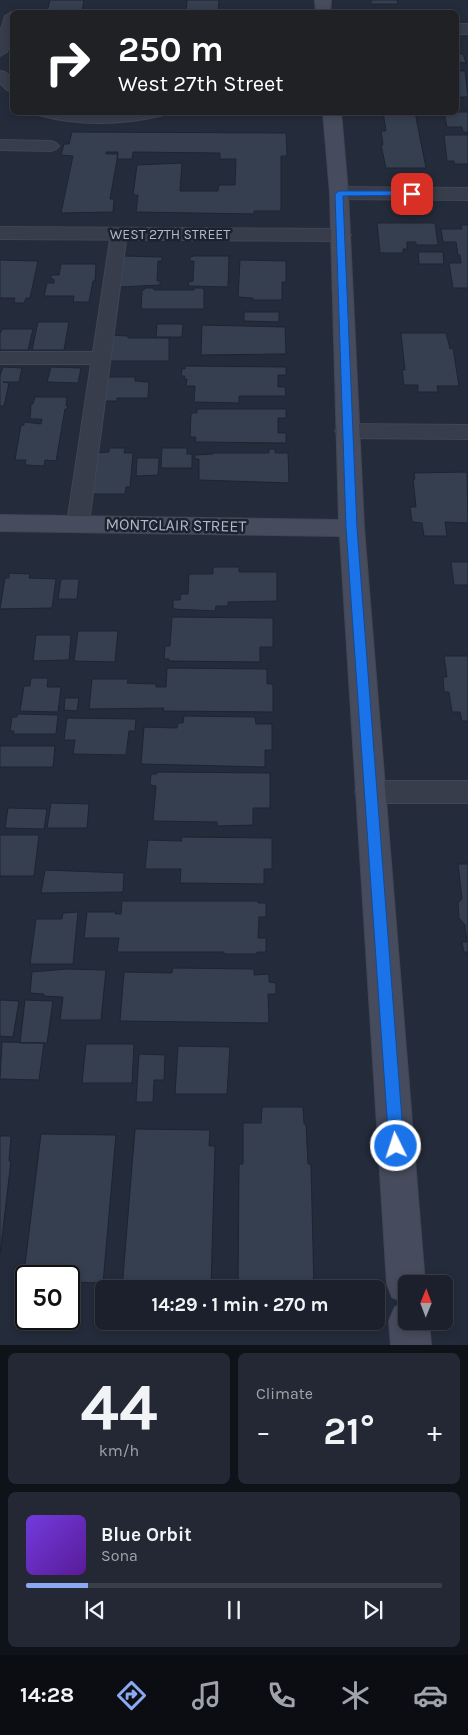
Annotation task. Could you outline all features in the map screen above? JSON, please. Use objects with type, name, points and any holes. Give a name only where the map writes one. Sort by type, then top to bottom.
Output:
[{"type":"main road","points":[[332,115],[341,235],[352,528],[405,1275]]},
{"type":"main road","name":"MONTCLAIR STREET","points":[[0,523],[352,528]]},
{"type":"main road","points":[[410,1330],[411,1345]]},
{"type":"street","points":[[339,194],[468,194]]},
{"type":"street","name":"WEST 27TH STREET","points":[[0,232],[341,235]]},
{"type":"street","points":[[347,431],[468,432]]},
{"type":"street","points":[[370,792],[468,792]]},
{"type":"lane","points":[[0,52],[10,23]]},
{"type":"lane","points":[[0,75],[10,85]]},
{"type":"lane","points":[[56,115],[73,119],[98,119],[132,115]]},
{"type":"lane","points":[[0,145],[51,146]]},
{"type":"lane","points":[[78,523],[119,233]]},
{"type":"lane","points":[[0,358],[100,358]]},
{"type":"building","points":[[50,0],[84,0],[82,10],[48,10]]},
{"type":"building","points":[[187,0],[219,0],[218,10],[186,10]]},
{"type":"building","points":[[371,0],[397,0],[398,4],[371,4]]},
{"type":"building","points":[[459,54],[463,54],[466,63],[459,62]]},
{"type":"building","points":[[459,71],[465,71],[468,97],[459,97]]},
{"type":"building","points":[[459,112],[468,112],[468,132],[463,132],[462,127],[447,127],[445,115],[459,115]]},
{"type":"building","points":[[383,115],[416,115],[426,168],[386,168],[381,145],[383,145],[381,131],[386,131]]},
{"type":"building","points":[[72,132],[286,133],[287,156],[281,156],[281,211],[254,211],[254,214],[136,212],[138,195],[133,195],[137,165],[182,163],[180,191],[218,191],[219,185],[235,185],[236,159],[220,159],[220,153],[133,152],[132,159],[117,159],[110,199],[114,199],[113,212],[61,213],[73,156],[61,155],[64,144],[69,144]],"holes":[[[106,152],[118,152],[118,154],[106,154]]]},
{"type":"building","points":[[444,135],[468,135],[468,164],[454,164],[454,161],[447,161]]},
{"type":"building","points":[[377,223],[435,223],[438,245],[416,245],[416,242],[407,242],[407,249],[403,249],[403,253],[380,253]]},
{"type":"building","points":[[461,225],[468,225],[468,288],[453,288],[449,263],[461,263],[460,255],[458,255],[456,242],[443,242],[441,229],[462,229]]},
{"type":"building","points":[[418,252],[443,252],[444,264],[419,264]]},
{"type":"building","points":[[124,256],[162,257],[162,261],[158,261],[157,281],[160,281],[160,285],[120,287]]},
{"type":"building","points":[[229,256],[228,287],[188,286],[189,282],[193,281],[194,261],[190,261],[190,257]]},
{"type":"building","points":[[0,260],[38,261],[30,298],[26,298],[24,303],[14,303],[15,298],[0,298]]},
{"type":"building","points":[[240,260],[286,261],[286,282],[282,282],[282,300],[253,300],[253,298],[238,297]]},
{"type":"building","points":[[61,264],[96,264],[95,281],[93,281],[89,302],[73,302],[74,296],[44,296],[47,283],[54,283],[51,275],[59,275]]},
{"type":"building","points":[[153,288],[154,290],[194,290],[194,288],[202,288],[204,290],[204,309],[141,309],[142,290]]},
{"type":"building","points":[[244,312],[279,312],[279,322],[244,321]]},
{"type":"building","points":[[38,322],[69,322],[64,350],[32,350]]},
{"type":"building","points":[[157,324],[183,324],[182,337],[156,337]]},
{"type":"building","points":[[202,325],[285,327],[286,354],[201,355]]},
{"type":"building","points":[[3,329],[33,329],[28,350],[0,350],[0,333]]},
{"type":"building","points":[[401,333],[446,333],[450,349],[453,348],[459,386],[437,386],[438,392],[418,392],[418,385],[404,385],[402,370],[405,370]]},
{"type":"building","points":[[110,335],[128,336],[128,338],[169,338],[169,361],[110,361]]},
{"type":"building","points":[[185,366],[286,367],[286,375],[278,375],[278,387],[285,387],[286,396],[239,396],[239,403],[194,402],[195,386],[186,386],[187,379],[184,379],[185,376],[181,376],[182,369],[185,369]]},
{"type":"building","points":[[3,367],[22,368],[19,382],[3,382],[9,383],[4,406],[0,406],[0,376]]},
{"type":"building","points":[[51,367],[81,368],[78,383],[47,382]]},
{"type":"building","points":[[105,377],[135,377],[135,381],[149,382],[148,398],[117,398],[117,401],[102,401]]},
{"type":"building","points":[[35,397],[67,397],[66,406],[68,406],[65,409],[56,461],[45,460],[44,466],[25,465],[26,460],[15,460],[21,425],[24,425],[24,422],[41,424],[42,419],[30,419],[31,404],[33,404]]},
{"type":"building","points":[[197,409],[286,409],[286,418],[278,418],[278,433],[286,433],[286,443],[195,442],[196,437],[190,437],[191,413],[197,413]]},
{"type":"building","points":[[109,448],[125,448],[124,453],[133,453],[130,487],[126,487],[125,494],[93,494],[95,453],[109,452]]},
{"type":"building","points":[[162,448],[187,448],[187,454],[192,454],[192,468],[161,468]]},
{"type":"building","points":[[269,449],[275,449],[275,453],[288,453],[289,483],[199,480],[199,459],[195,459],[195,455],[213,453],[269,453]]},
{"type":"building","points":[[137,458],[159,458],[158,475],[136,476]]},
{"type":"building","points":[[467,472],[468,523],[445,522],[447,536],[424,536],[422,523],[412,522],[410,507],[416,507],[414,473]]},
{"type":"building","points":[[451,562],[468,562],[468,585],[454,585]]},
{"type":"building","points":[[213,567],[239,567],[239,572],[277,572],[277,601],[228,602],[228,606],[216,606],[215,611],[173,609],[173,600],[180,600],[181,594],[188,594],[189,574],[213,574]]},
{"type":"building","points":[[9,573],[30,574],[29,578],[56,579],[52,608],[0,609],[5,578],[9,578]]},
{"type":"building","points":[[61,579],[79,579],[77,599],[58,599]]},
{"type":"building","points":[[172,617],[273,618],[273,647],[260,647],[260,662],[169,661],[169,659],[164,659],[165,646],[170,646]]},
{"type":"building","points":[[78,631],[118,631],[115,662],[74,661]]},
{"type":"building","points":[[36,635],[71,635],[69,660],[33,661]]},
{"type":"building","points":[[444,656],[468,656],[468,721],[462,721],[460,712],[452,712],[449,692],[444,692],[443,677],[447,677]]},
{"type":"building","points":[[167,668],[267,669],[267,684],[273,684],[273,712],[163,711],[164,708],[89,709],[92,679],[128,679],[127,683],[156,684],[156,687],[166,687]]},
{"type":"building","points":[[31,678],[48,678],[47,687],[61,687],[58,712],[20,711],[24,686],[30,686]]},
{"type":"building","points":[[65,698],[79,698],[77,711],[64,710]]},
{"type":"building","points":[[17,714],[58,715],[56,734],[13,734],[14,731],[10,731],[12,717],[17,717]]},
{"type":"building","points":[[184,716],[255,717],[256,724],[272,724],[272,750],[265,750],[265,767],[141,764],[144,727],[177,728],[178,723],[183,723]]},
{"type":"building","points":[[67,718],[136,719],[135,731],[129,731],[126,755],[73,754],[75,740],[64,740]]},
{"type":"building","points":[[0,746],[55,746],[53,767],[0,767]]},
{"type":"building","points":[[157,772],[270,773],[270,808],[253,808],[253,825],[217,826],[217,822],[153,821],[156,786],[150,785],[151,774],[157,774]]},
{"type":"building","points":[[51,803],[89,804],[87,828],[47,828]]},
{"type":"building","points":[[8,808],[47,809],[44,829],[5,828]]},
{"type":"building","points":[[0,835],[39,835],[34,876],[0,876]]},
{"type":"building","points":[[181,837],[272,838],[272,869],[264,869],[264,884],[180,883],[181,869],[145,869],[148,840],[182,841]]},
{"type":"building","points":[[458,864],[468,864],[468,952],[464,952],[462,942],[467,942],[465,925],[459,918],[458,903],[462,899]]},
{"type":"building","points":[[45,870],[124,873],[123,892],[41,893]]},
{"type":"building","points":[[122,901],[258,901],[258,903],[266,903],[266,917],[259,917],[258,938],[266,938],[266,952],[257,952],[257,954],[224,954],[224,952],[117,952],[119,938],[84,938],[87,912],[116,912],[115,914],[121,914]]},
{"type":"building","points":[[78,912],[73,964],[30,964],[36,919],[62,919],[63,913]]},
{"type":"building","points":[[173,968],[254,969],[254,975],[269,974],[269,982],[276,983],[276,994],[268,994],[269,1023],[120,1021],[124,972],[172,973]]},
{"type":"building","points":[[68,969],[106,970],[101,1020],[60,1020],[63,997],[30,993],[32,972]]},
{"type":"building","points":[[0,1000],[19,1001],[13,1037],[0,1036]]},
{"type":"building","points":[[25,1000],[53,1001],[47,1043],[20,1043]]},
{"type":"building","points":[[2,1042],[44,1043],[39,1080],[0,1079]]},
{"type":"building","points":[[86,1044],[134,1044],[132,1083],[82,1083]]},
{"type":"building","points":[[178,1046],[230,1047],[227,1094],[175,1094]]},
{"type":"building","points":[[139,1054],[165,1055],[164,1080],[154,1080],[153,1102],[136,1102]]},
{"type":"building","points":[[262,1107],[303,1107],[304,1124],[306,1124],[308,1164],[311,1164],[314,1280],[238,1280],[239,1164],[243,1164],[243,1123],[261,1123]]},
{"type":"building","points":[[135,1129],[210,1130],[209,1146],[215,1146],[211,1280],[123,1280]]},
{"type":"building","points":[[41,1134],[116,1135],[103,1280],[95,1280],[95,1283],[80,1282],[80,1265],[25,1265]]},
{"type":"building","points":[[0,1136],[11,1136],[9,1161],[11,1161],[0,1254]]},
{"type":"route","points":[[396,1146],[352,528],[339,194],[412,194]]}]
